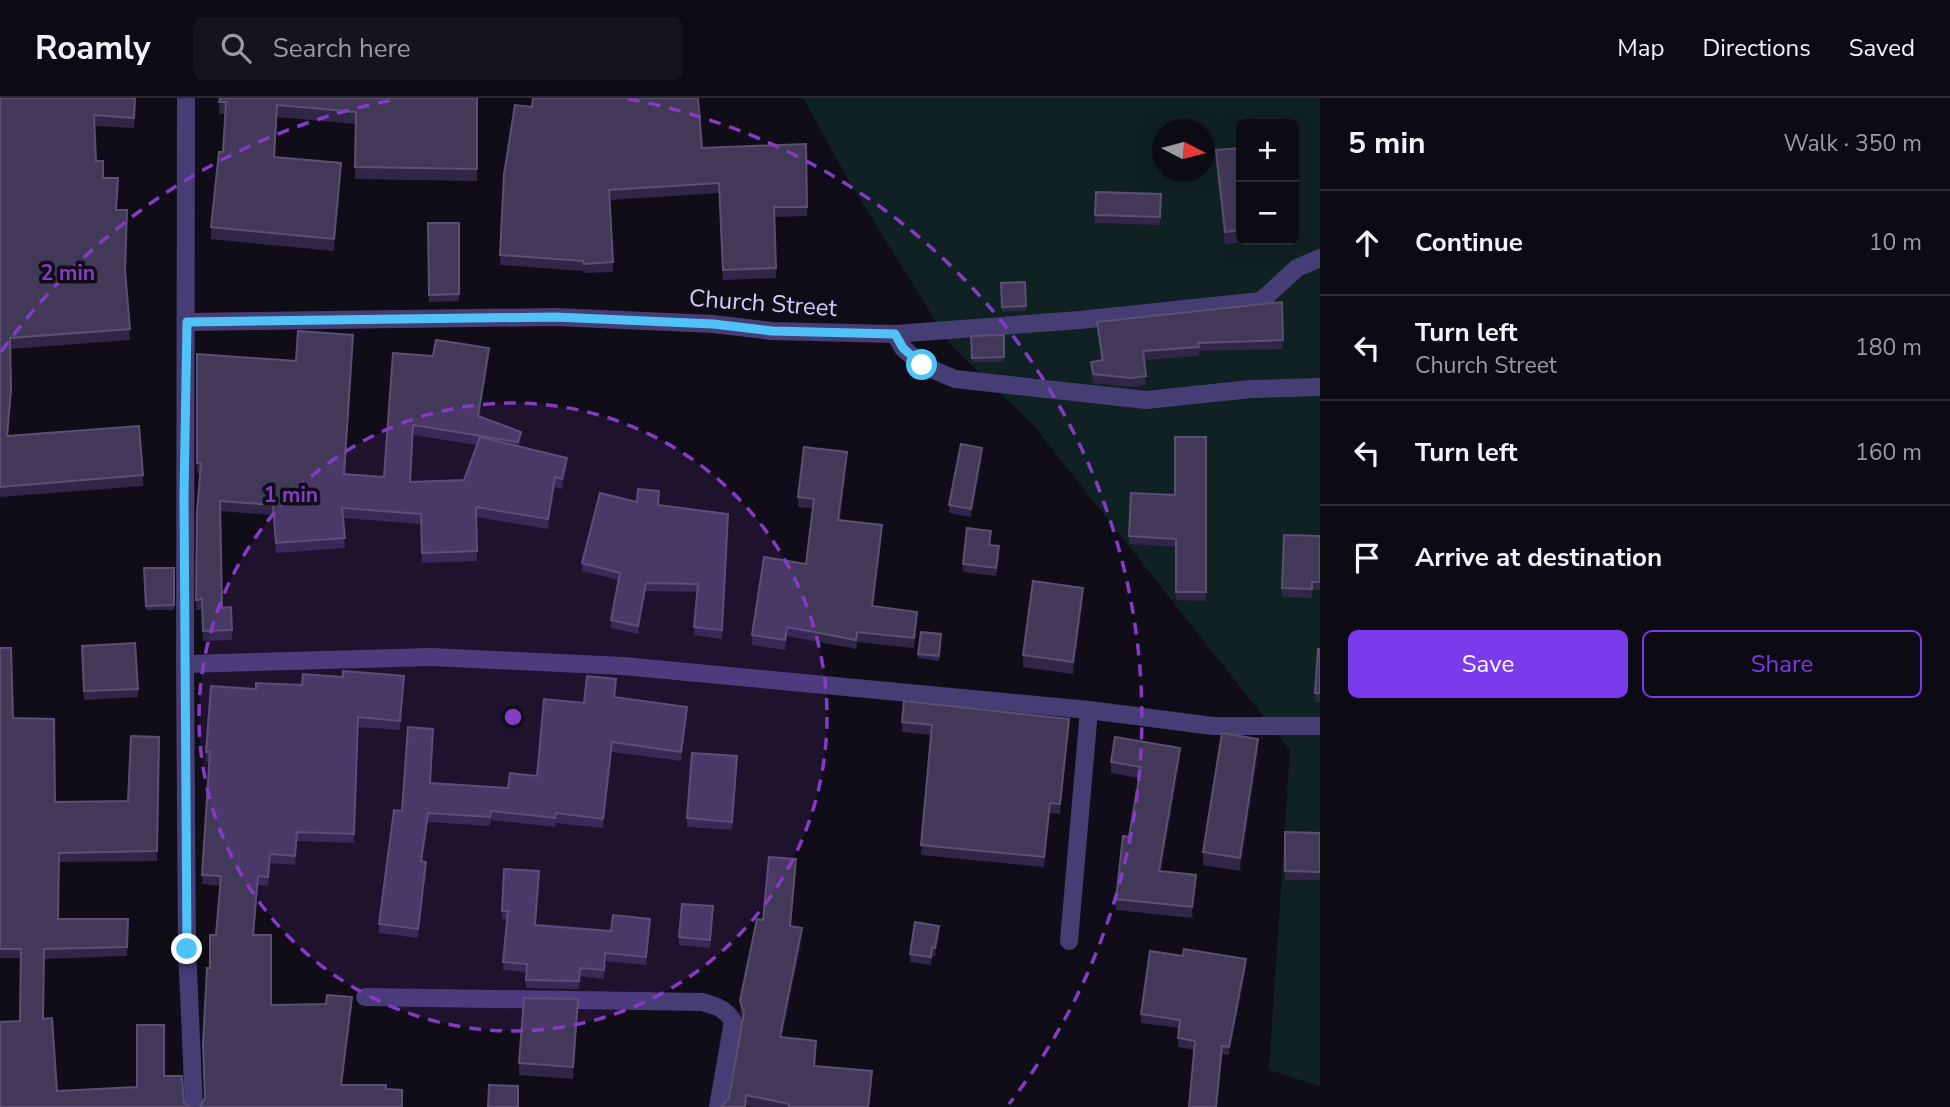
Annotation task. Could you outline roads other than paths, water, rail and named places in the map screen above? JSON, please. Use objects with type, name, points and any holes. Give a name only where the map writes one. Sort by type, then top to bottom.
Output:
[{"type":"street","points":[[186,98],[187,949],[194,1107]]},
{"type":"street","name":"Church Street","points":[[187,322],[555,317],[713,324],[772,331],[895,334],[1080,320],[1261,301],[1297,268],[1320,258]]},
{"type":"street","points":[[895,334],[903,348],[922,365],[955,379],[1146,400],[1251,389],[1320,387]]},
{"type":"street","points":[[185,664],[431,657],[623,666],[1089,710],[1213,726],[1320,726]]},
{"type":"street","points":[[1069,940],[1089,710]]},
{"type":"street","points":[[365,997],[702,1002],[717,1006],[727,1011],[733,1021],[718,1107]]}]
